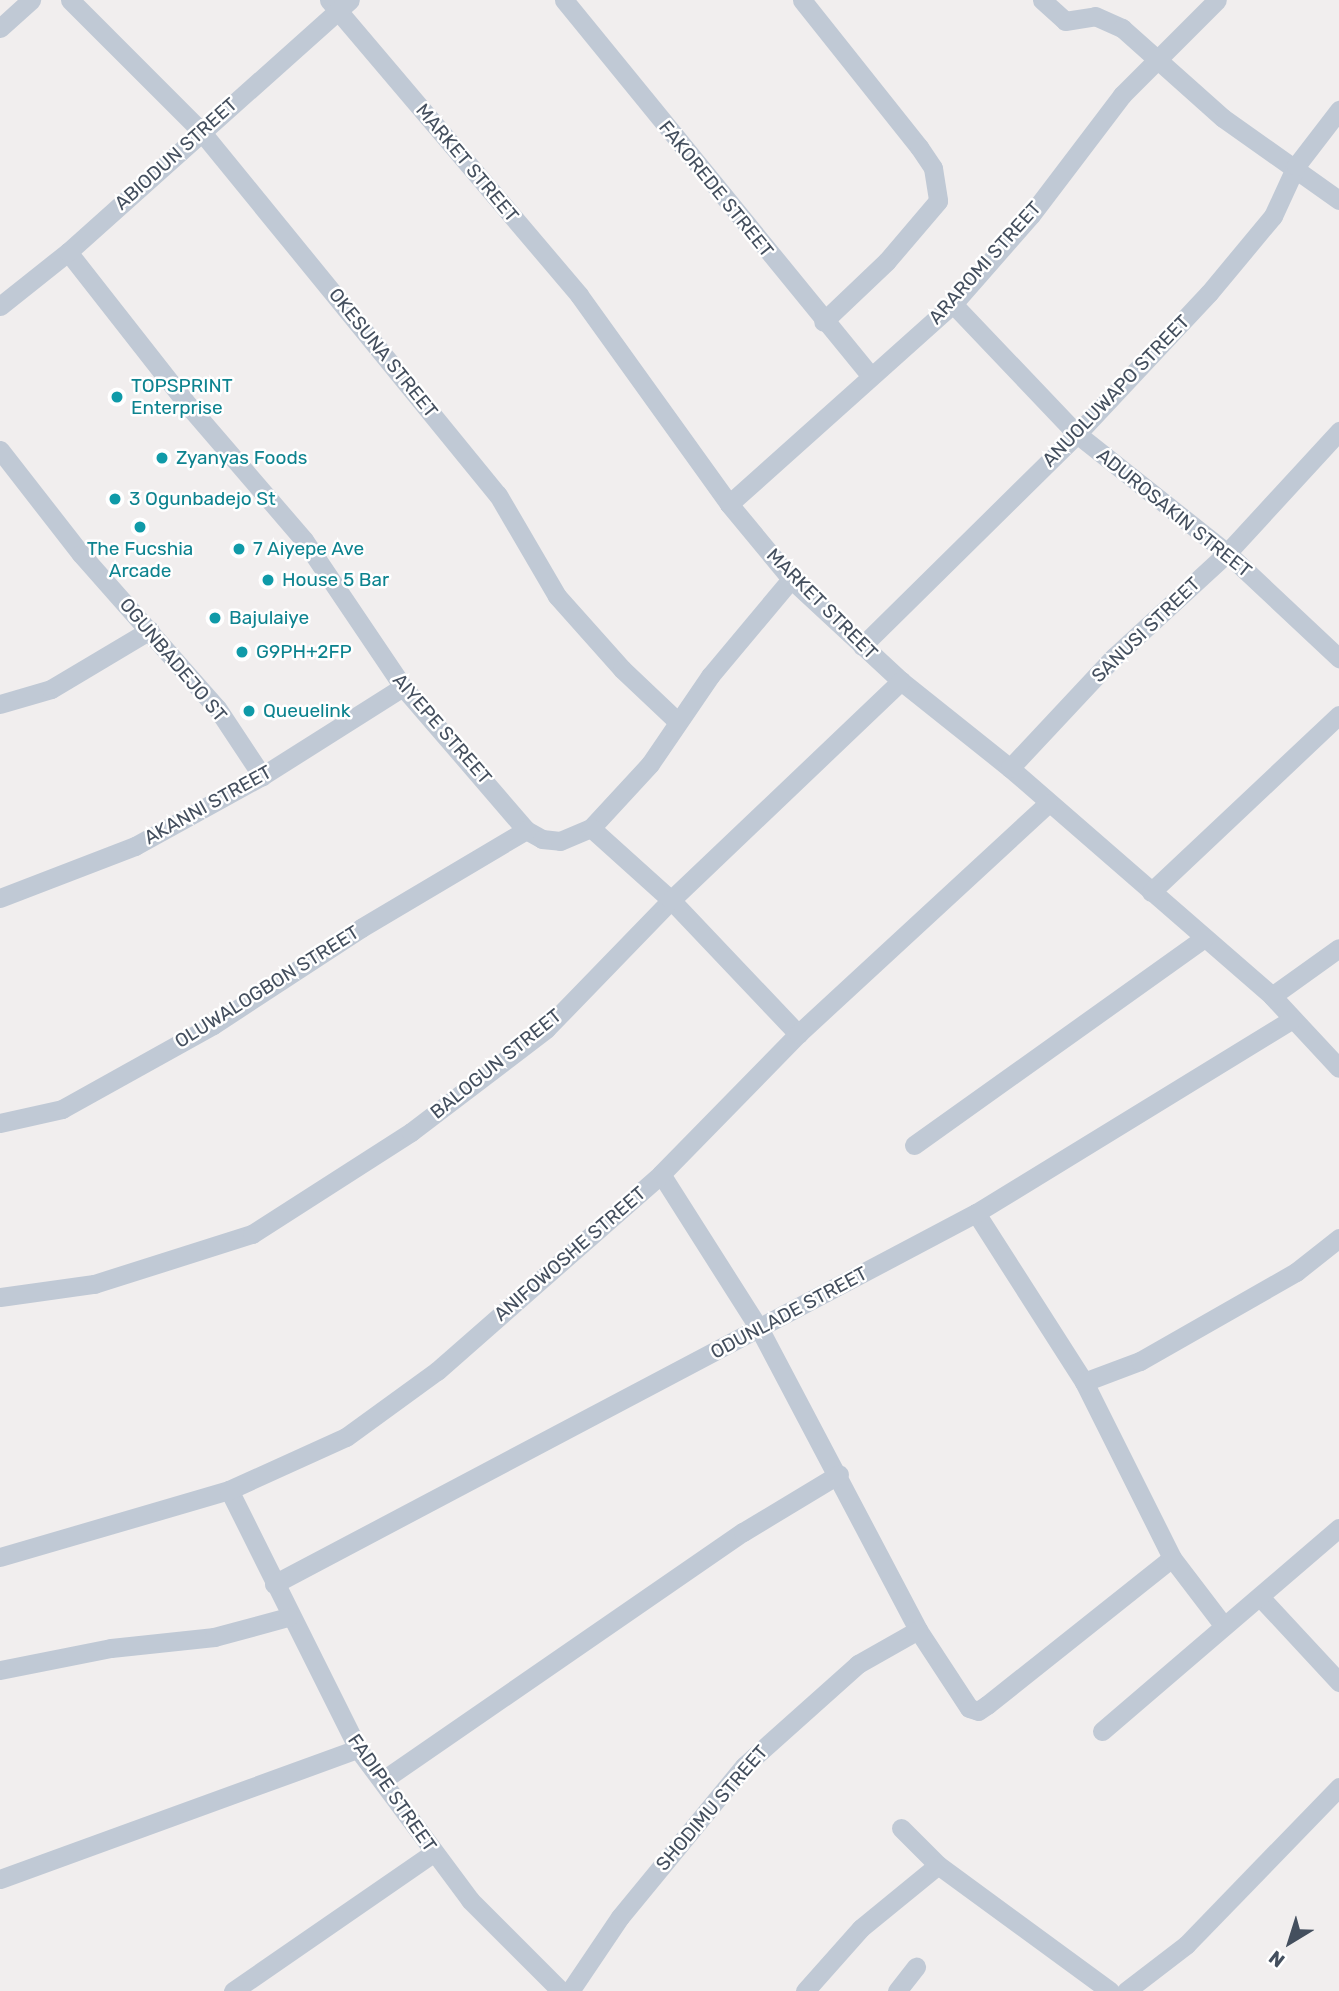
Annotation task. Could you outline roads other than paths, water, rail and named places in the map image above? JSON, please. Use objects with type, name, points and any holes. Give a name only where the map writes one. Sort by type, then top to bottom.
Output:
[{"type":"street","points":[[0,28],[31,0]]},
{"type":"street","name":"OKESUNA STREET","points":[[71,0],[200,130],[498,495],[557,596],[622,669],[676,720]]},
{"type":"street","name":"FAKOREDE STREET","points":[[564,0],[823,322],[871,376]]},
{"type":"street","points":[[802,0],[919,146],[933,168],[938,201],[887,261],[823,322]]},
{"type":"street","points":[[1042,0],[1065,21],[1098,8],[1223,118],[1296,166],[1339,200]]},
{"type":"street","name":"ARAROMI STREET","points":[[729,504],[953,304],[1031,215],[1122,95],[1158,62],[1217,0]]},
{"type":"street","name":"ABIODUN STREET","points":[[0,306],[68,252],[339,3]]},
{"type":"street","name":"MARKET STREET","points":[[339,3],[579,295],[729,504],[791,579],[901,681],[1010,768],[1272,996],[1339,1068]]},
{"type":"street","name":"ANUOLUWAPO STREET","points":[[862,646],[1077,434],[1209,293],[1273,215],[1296,166],[1339,110]]},
{"type":"street","name":"AIYEPE STREET","points":[[68,252],[187,404],[304,540],[402,687],[526,830]]},
{"type":"street","name":"ADUROSAKIN STREET","points":[[953,304],[1077,434],[1227,553],[1339,658]]},
{"type":"street","name":"SANUSI STREET","points":[[1010,768],[1114,657],[1227,553],[1339,431]]},
{"type":"street","name":"OGUNBADEJO ST","points":[[0,450],[80,554],[150,629],[217,708],[262,776]]},
{"type":"street","points":[[526,830],[561,841],[591,828],[650,764],[676,720],[791,579]]},
{"type":"street","points":[[0,704],[51,689],[150,629]]},
{"type":"street","name":"BALOGUN STREET","points":[[0,1297],[94,1284],[251,1234],[411,1132],[546,1029],[671,900],[901,681]]},
{"type":"street","name":"AKANNI STREET","points":[[0,898],[135,846],[262,776],[402,687]]},
{"type":"street","points":[[1151,892],[1339,715]]},
{"type":"street","name":"ANIFOWOSHE STREET","points":[[0,1557],[229,1490],[346,1437],[437,1371],[661,1174],[798,1034],[1048,803]]},
{"type":"street","points":[[591,828],[671,900],[798,1034]]},
{"type":"street","name":"OLUWALOGBON STREET","points":[[0,1123],[62,1109],[214,1025],[361,928],[526,830]]},
{"type":"street","points":[[914,1145],[1204,938]]},
{"type":"street","points":[[1272,996],[1339,948]]},
{"type":"street","name":"ODUNLADE STREET","points":[[274,1584],[760,1330],[976,1213],[1292,1019]]},
{"type":"street","points":[[661,1174],[760,1330],[839,1474],[918,1630],[969,1708],[978,1711],[1172,1558]]},
{"type":"street","points":[[976,1213],[1084,1382],[1172,1558],[1223,1625]]},
{"type":"street","points":[[1084,1382],[1140,1362],[1296,1272],[1339,1238]]},
{"type":"street","points":[[383,1780],[743,1532],[839,1474]]},
{"type":"street","name":"FADIPE STREET","points":[[229,1490],[288,1617],[358,1749],[383,1780],[433,1853],[527,1962],[561,1991]]},
{"type":"street","points":[[1102,1731],[1223,1625],[1261,1598],[1339,1528]]},
{"type":"street","points":[[1261,1598],[1339,1682]]},
{"type":"street","points":[[0,1670],[111,1648],[214,1637],[288,1617]]},
{"type":"street","name":"SHODIMU STREET","points":[[570,1991],[620,1917],[744,1766],[858,1664],[918,1630]]},
{"type":"street","points":[[0,1879],[358,1749]]},
{"type":"street","points":[[1126,1991],[1186,1945],[1339,1787]]},
{"type":"street","points":[[901,1828],[938,1865],[1110,1991]]},
{"type":"street","points":[[233,1991],[433,1853]]},
{"type":"street","points":[[805,1991],[861,1928],[938,1865]]},
{"type":"street","points":[[897,1991],[916,1967]]},
{"type":"place","name":"TOPSPRINT Enterprise","points":[[117,397]]},
{"type":"place","name":"Zyanyas Foods","points":[[162,458]]},
{"type":"place","name":"3 Ogunbadejo St","points":[[115,499]]},
{"type":"place","name":"The Fucshia Arcade","points":[[140,527]]},
{"type":"place","name":"7 Aiyepe Ave","points":[[239,549]]},
{"type":"place","name":"House 5 Bar","points":[[268,580]]},
{"type":"place","name":"Bajulaiye","points":[[215,618]]},
{"type":"place","name":"G9PH+2FP","points":[[242,652]]},
{"type":"place","name":"Queuelink","points":[[249,711]]}]
